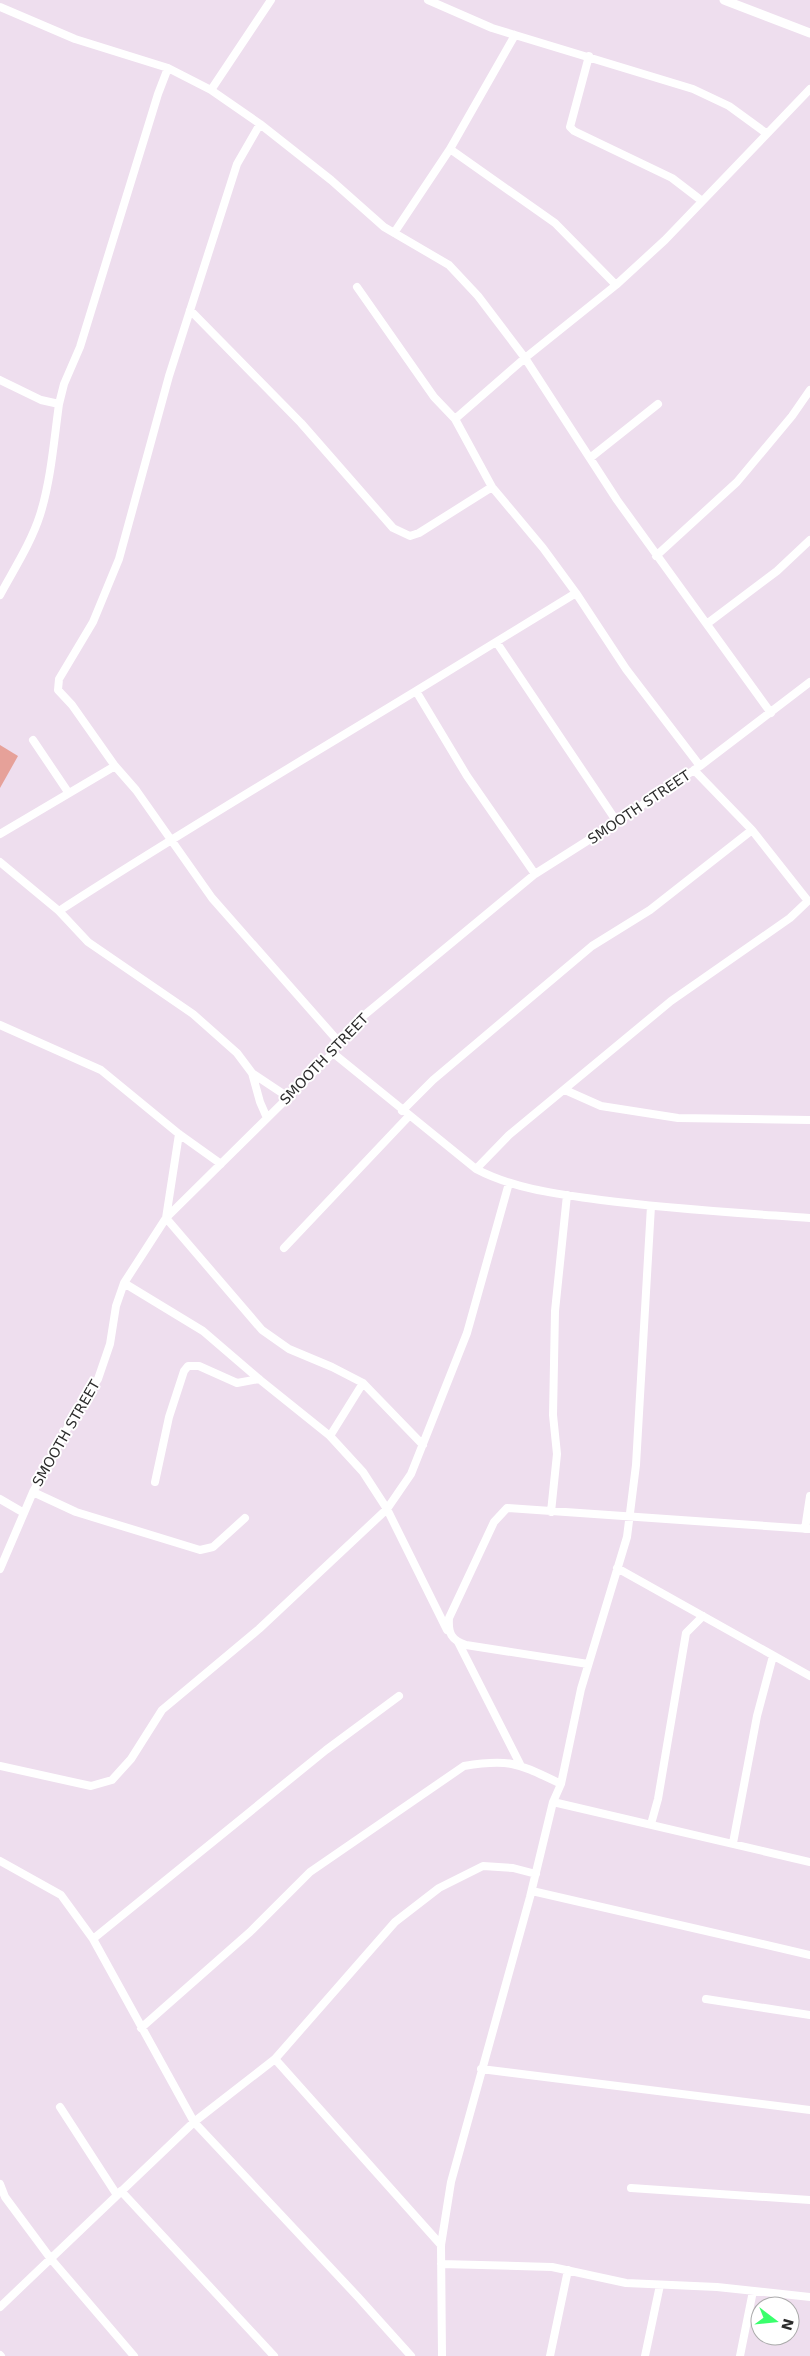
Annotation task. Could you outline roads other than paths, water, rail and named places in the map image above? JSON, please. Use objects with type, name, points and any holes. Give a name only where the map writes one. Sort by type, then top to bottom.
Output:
[{"type":"street","points":[[211,90],[271,0]]},
{"type":"street","points":[[428,0],[492,28],[693,89],[729,106],[766,133]]},
{"type":"street","points":[[724,0],[810,33]]},
{"type":"street","points":[[0,7],[74,39],[168,68],[211,90],[260,124],[332,180],[384,227],[449,265],[478,296],[525,358],[656,556],[708,623],[771,713]]},
{"type":"street","points":[[394,233],[450,148],[516,35]]},
{"type":"street","points":[[589,56],[570,127],[574,131],[672,178],[702,201]]},
{"type":"street","points":[[0,594],[23,553],[40,514],[52,456],[58,404],[64,384],[80,347],[168,68]]},
{"type":"street","points":[[455,419],[525,358],[616,285],[665,240],[810,89]]},
{"type":"street","points":[[260,124],[237,164],[169,376],[119,558],[93,622],[58,679],[58,690],[72,705],[115,766],[136,790],[212,898],[338,1042]]},
{"type":"street","points":[[450,148],[555,223],[616,285]]},
{"type":"street","points":[[357,287],[434,397],[455,419],[492,487],[543,548],[576,593],[626,669],[697,768],[752,830],[809,902],[790,918],[671,1001],[509,1135],[476,1169]]},
{"type":"street","points":[[190,310],[301,424],[393,528],[410,536],[419,533],[492,487]]},
{"type":"street","points":[[0,380],[41,400],[58,404]]},
{"type":"street","points":[[656,556],[737,482],[792,416],[810,390]]},
{"type":"street","points":[[590,458],[658,404]]},
{"type":"street","points":[[708,623],[777,571],[810,540]]},
{"type":"street","points":[[59,911],[170,839],[266,783],[576,593]]},
{"type":"street","points":[[497,643],[617,822]]},
{"type":"street","name":"SMOOTH STREET","points":[[0,1570],[33,1492],[76,1412],[98,1379],[110,1344],[116,1306],[124,1283],[166,1218],[333,1053],[338,1042],[362,1017],[535,874],[697,768],[810,682]]},
{"type":"street","points":[[416,691],[467,776],[535,874]]},
{"type":"street","points":[[33,740],[68,792]]},
{"type":"street","points":[[0,834],[68,792],[115,766]]},
{"type":"street","points":[[284,1248],[406,1113],[433,1080],[592,946],[650,910],[752,830]]},
{"type":"street","points":[[0,862],[59,911],[88,942],[193,1014],[237,1053],[252,1073],[288,1097]]},
{"type":"street","points":[[0,1025],[101,1070],[179,1134],[221,1164]]},
{"type":"street","points":[[333,1053],[476,1169],[498,1180],[567,1195],[651,1206],[810,1218]]},
{"type":"street","points":[[252,1073],[260,1102],[268,1118]]},
{"type":"street","points":[[565,1090],[601,1106],[678,1118],[810,1120]]},
{"type":"street","points":[[179,1134],[166,1218],[268,1335],[289,1349],[332,1366],[362,1383],[423,1445]]},
{"type":"street","points":[[0,1766],[91,1786],[112,1780],[131,1759],[162,1710],[259,1629],[387,1509],[411,1474],[468,1333],[509,1183]]},
{"type":"street","points":[[551,1512],[557,1454],[553,1415],[555,1311],[567,1195]]},
{"type":"street","points":[[442,2356],[441,2245],[451,2182],[532,1891],[553,1802],[562,1784],[581,1689],[627,1537],[636,1465],[651,1206]]},
{"type":"street","points":[[124,1283],[203,1331],[259,1380],[330,1436],[364,1472],[387,1509],[453,1639],[458,1642],[588,1664]]},
{"type":"street","points":[[155,1482],[169,1417],[184,1371],[188,1366],[199,1366],[237,1383],[259,1380]]},
{"type":"street","points":[[330,1436],[362,1383]]},
{"type":"street","points":[[33,1492],[76,1512],[200,1550],[213,1547],[245,1518]]},
{"type":"street","points":[[448,1630],[449,1618],[494,1522],[507,1508],[808,1529],[810,1496]]},
{"type":"street","points":[[0,1499],[24,1513]]},
{"type":"street","points":[[617,1568],[810,1676]]},
{"type":"street","points":[[651,1824],[658,1799],[686,1633],[703,1616]]},
{"type":"street","points":[[458,1642],[520,1764]]},
{"type":"street","points":[[733,1843],[757,1716],[773,1656]]},
{"type":"street","points":[[93,1939],[326,1750],[399,1696]]},
{"type":"street","points":[[141,2028],[250,1932],[310,1872],[464,1766],[494,1761],[520,1764],[562,1784]]},
{"type":"street","points":[[553,1802],[810,1862]]},
{"type":"street","points":[[0,1861],[61,1895],[93,1939],[194,2122],[352,2290],[411,2356]]},
{"type":"street","points":[[0,2307],[194,2122],[275,2059],[395,1922],[440,1888],[483,1866],[513,1868],[536,1874]]},
{"type":"street","points":[[532,1891],[810,1955]]},
{"type":"street","points":[[706,1999],[810,2016]]},
{"type":"street","points":[[275,2059],[441,2245]]},
{"type":"street","points":[[481,2069],[810,2110]]},
{"type":"street","points":[[60,2107],[119,2193],[274,2356]]},
{"type":"street","points":[[0,2184],[5,2198],[51,2259],[134,2356]]},
{"type":"street","points":[[631,2188],[810,2200]]},
{"type":"street","points":[[441,2264],[552,2267],[626,2283],[753,2291],[810,2297]]},
{"type":"street","points":[[550,2356],[568,2270]]},
{"type":"street","points":[[645,2356],[660,2285]]},
{"type":"street","points":[[740,2356],[753,2291]]}]
